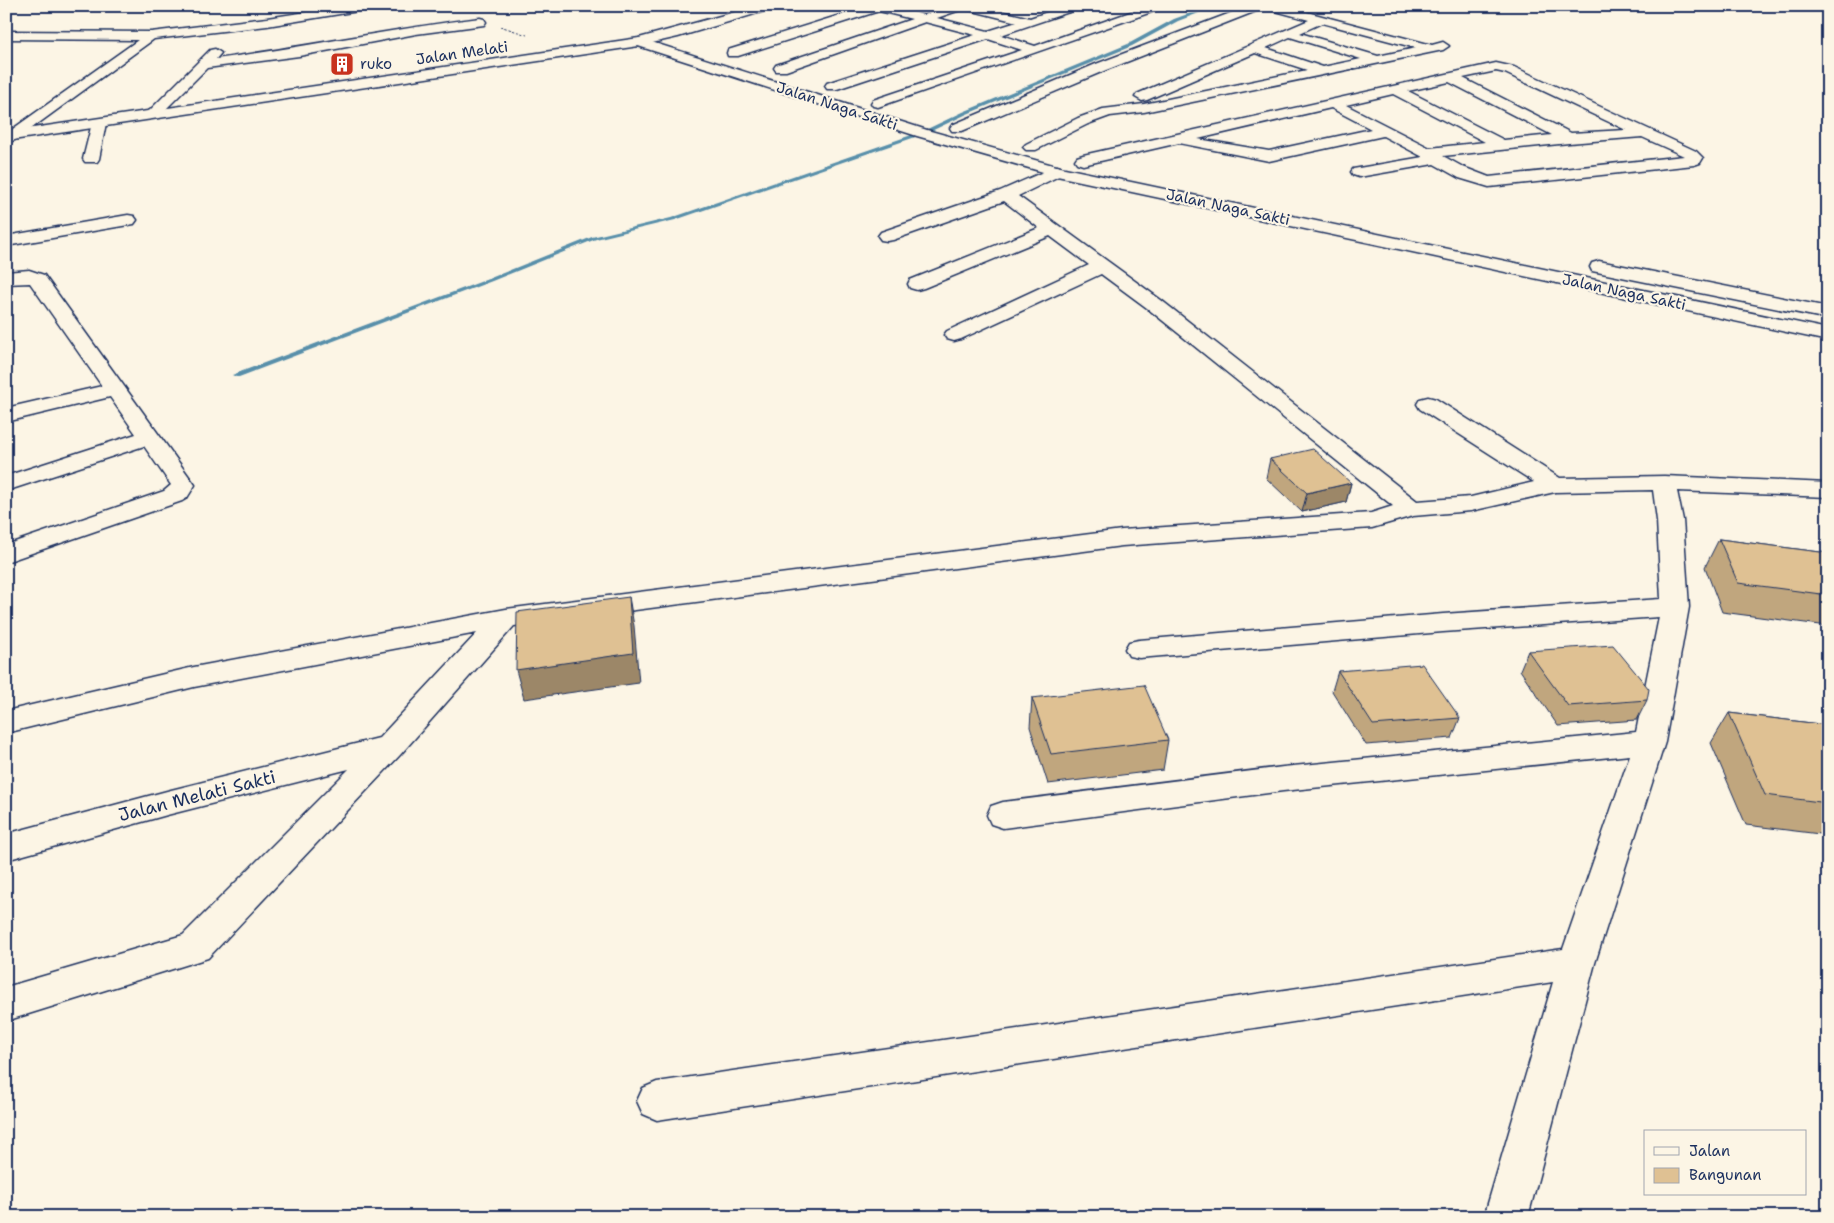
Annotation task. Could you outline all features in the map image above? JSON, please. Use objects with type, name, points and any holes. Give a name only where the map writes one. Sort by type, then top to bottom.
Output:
[{"type":"street","points":[[267,22],[274,6]]},
{"type":"street","points":[[6,35],[150,36],[267,22],[370,6]]},
{"type":"street","name":"Jalan Melati","points":[[9,136],[639,42],[771,6]]},
{"type":"street","points":[[781,68],[837,47],[963,6],[1029,21]]},
{"type":"street","points":[[832,86],[1077,6]]},
{"type":"street","points":[[878,102],[1036,50],[1159,6]]},
{"type":"street","points":[[1121,168],[1062,155],[950,125],[1260,6]]},
{"type":"street","points":[[1108,112],[1144,108],[1437,47],[1269,6]]},
{"type":"street","points":[[733,53],[879,7],[988,35],[1036,50]]},
{"type":"street","points":[[203,65],[299,52],[416,30],[480,22],[457,14]]},
{"type":"street","points":[[1031,147],[1073,126],[1322,19]]},
{"type":"street","points":[[880,33],[907,40]]},
{"type":"street","points":[[1288,33],[1379,60]]},
{"type":"street","points":[[674,34],[699,42]]},
{"type":"street","points":[[9,136],[150,36]]},
{"type":"street","name":"Jalan Naga Sakti","points":[[639,42],[922,133],[1058,171],[1828,335]]},
{"type":"street","points":[[924,45],[942,50]]},
{"type":"street","points":[[152,115],[221,47]]},
{"type":"street","name":"Jalan Naga Sakti","points":[[716,47],[906,111]]},
{"type":"street","points":[[837,47],[897,64]]},
{"type":"street","points":[[1253,48],[1322,71]]},
{"type":"street","points":[[1210,66],[1270,82]]},
{"type":"street","points":[[1083,160],[1496,67],[1503,68],[1691,154],[1695,158],[1694,160],[1494,182],[1479,180],[1333,104]]},
{"type":"street","points":[[1450,78],[1569,138]]},
{"type":"street","points":[[1395,90],[1502,145]]},
{"type":"street","points":[[90,159],[99,123]]},
{"type":"street","points":[[1176,139],[1269,156],[1384,131]]},
{"type":"street","points":[[1359,172],[1432,156],[1502,145],[1644,133]]},
{"type":"street","points":[[888,236],[1006,195],[1058,171]]},
{"type":"street","name":"Jalan Naga Sakti","points":[[1177,181],[1290,205]]},
{"type":"street","points":[[1006,195],[1154,304],[1412,509]]},
{"type":"street","points":[[6,241],[128,220]]},
{"type":"street","points":[[917,284],[1052,229]]},
{"type":"street","name":"Jalan Naga Sakti","points":[[1581,264],[1828,313]]},
{"type":"street","points":[[954,335],[1102,266]]},
{"type":"street","points":[[6,278],[34,276],[183,485],[178,493],[6,554]]},
{"type":"street","points":[[1694,307],[1701,294],[1697,287]]},
{"type":"street","points":[[6,415],[115,388]]},
{"type":"street","points":[[1428,404],[1555,485]]},
{"type":"street","points":[[6,484],[150,437]]},
{"type":"street","points":[[1506,1217],[1577,963],[1650,742],[1675,607],[1670,520],[1664,483]]},
{"type":"street","points":[[6,722],[194,677],[506,618],[1122,538],[1372,520],[1412,509],[1471,504],[1555,485],[1664,483],[1828,490]]},
{"type":"street","points":[[1140,649],[1434,624],[1675,607]]},
{"type":"street","points":[[6,1004],[195,947],[389,747],[506,618]]},
{"type":"street","points":[[1003,815],[1283,780],[1650,742]]},
{"type":"street","name":"Jalan Melati Sakti","points":[[6,847],[176,801],[389,747]]},
{"type":"street","points":[[657,1102],[1577,963]]},
{"type":"building","points":[[1313,449],[1351,483],[1307,493],[1270,459]]},
{"type":"building","points":[[1719,539],[1828,553],[1828,595],[1738,583]]},
{"type":"building","points":[[629,597],[633,653],[516,670],[517,612]]},
{"type":"building","points":[[1613,645],[1649,689],[1647,700],[1568,706],[1528,651]]},
{"type":"building","points":[[1422,664],[1460,718],[1373,725],[1338,671]]},
{"type":"building","points":[[1144,685],[1168,740],[1051,754],[1032,698]]},
{"type":"building","points":[[1729,713],[1828,725],[1828,803],[1765,795]]},
{"type":"waterway","points":[[236,375],[490,280],[594,238],[673,219],[925,132],[965,113],[1130,45],[1176,20],[1215,6]]},
{"type":"place","name":"ruko","points":[[342,64]]}]
